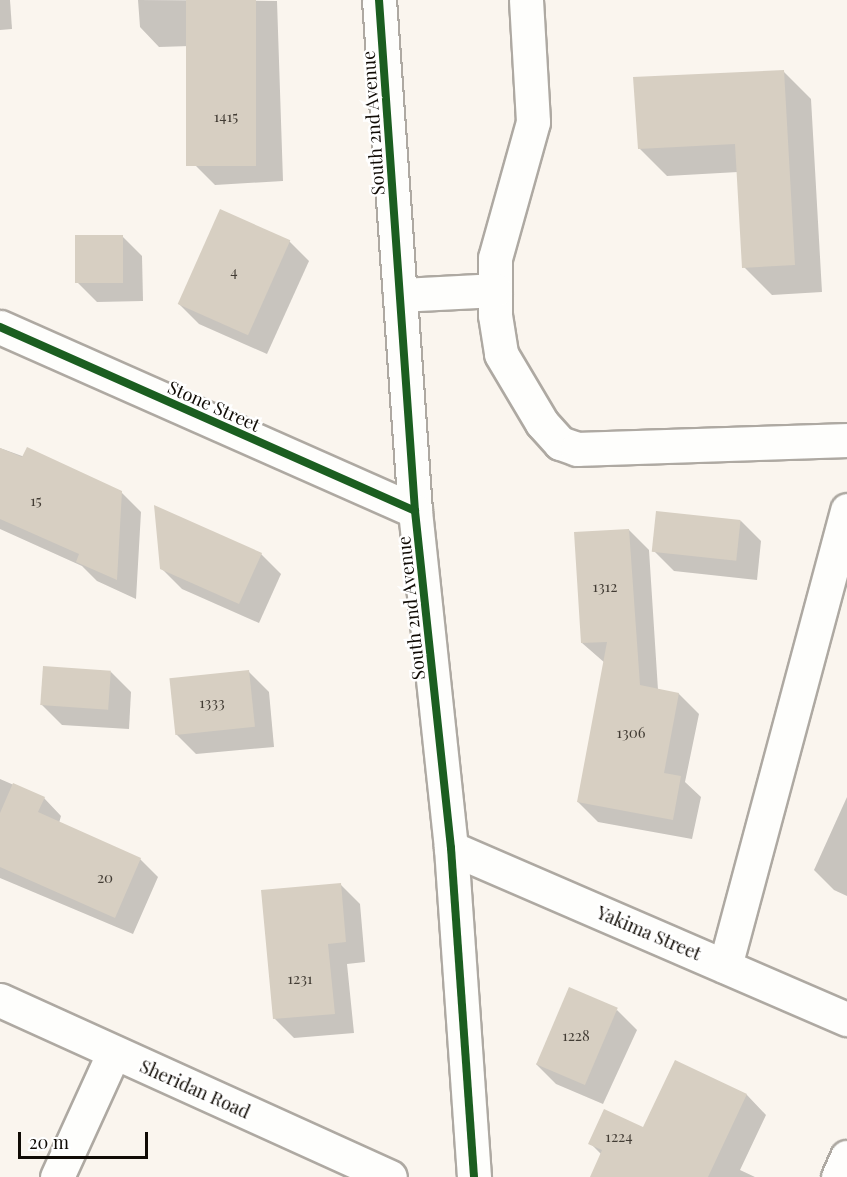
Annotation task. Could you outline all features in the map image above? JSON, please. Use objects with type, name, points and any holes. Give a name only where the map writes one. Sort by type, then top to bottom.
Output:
[{"type":"street","name":"South 2nd Avenue","points":[[380,0],[415,512],[451,848],[474,1177]]},
{"type":"street","points":[[526,0],[533,122],[495,258],[495,290],[501,354],[542,423],[560,443],[577,449],[847,440]]},
{"type":"street","points":[[400,295],[495,290]]},
{"type":"street","name":"Stone Street","points":[[0,327],[415,512]]},
{"type":"street","points":[[725,966],[847,510]]},
{"type":"street","name":"Yakima Street","points":[[451,848],[847,1019]]},
{"type":"street","name":"Sheridan Road","points":[[0,1000],[390,1177]]},
{"type":"street","points":[[57,1177],[114,1052]]},
{"type":"street","points":[[838,1177],[847,1157]]},
{"type":"building","points":[[186,0],[256,0],[256,166],[186,166]]},
{"type":"building","points":[[784,70],[795,265],[742,268],[735,144],[638,149],[633,77]]},
{"type":"building","points":[[220,209],[290,240],[248,335],[178,304]]},
{"type":"building","points":[[75,235],[123,235],[123,283],[75,283]]},
{"type":"building","points":[[27,447],[122,491],[117,580],[76,562],[79,554],[0,519],[0,448],[22,457]]},
{"type":"building","points":[[154,505],[262,553],[239,604],[160,569]]},
{"type":"building","points":[[656,511],[741,520],[736,561],[652,552]]},
{"type":"building","points":[[629,529],[640,685],[679,693],[664,773],[681,776],[673,820],[577,802],[607,642],[581,643],[574,532]]},
{"type":"building","points":[[43,666],[111,671],[108,710],[40,705]]},
{"type":"building","points":[[249,670],[255,727],[175,735],[169,678]]},
{"type":"building","points":[[13,783],[45,797],[38,812],[141,858],[115,918],[0,867],[0,813]]},
{"type":"building","points":[[341,883],[346,942],[328,944],[335,1014],[273,1019],[261,890]]},
{"type":"building","points":[[569,987],[618,1008],[585,1085],[536,1064]]},
{"type":"building","points":[[675,1060],[747,1094],[708,1177],[590,1177],[602,1150],[588,1144],[604,1109],[643,1127]]},
{"type":"cycle path","points":[[379,0],[415,511],[451,848],[474,1177]]},
{"type":"cycle path","points":[[0,327],[415,511]]}]
